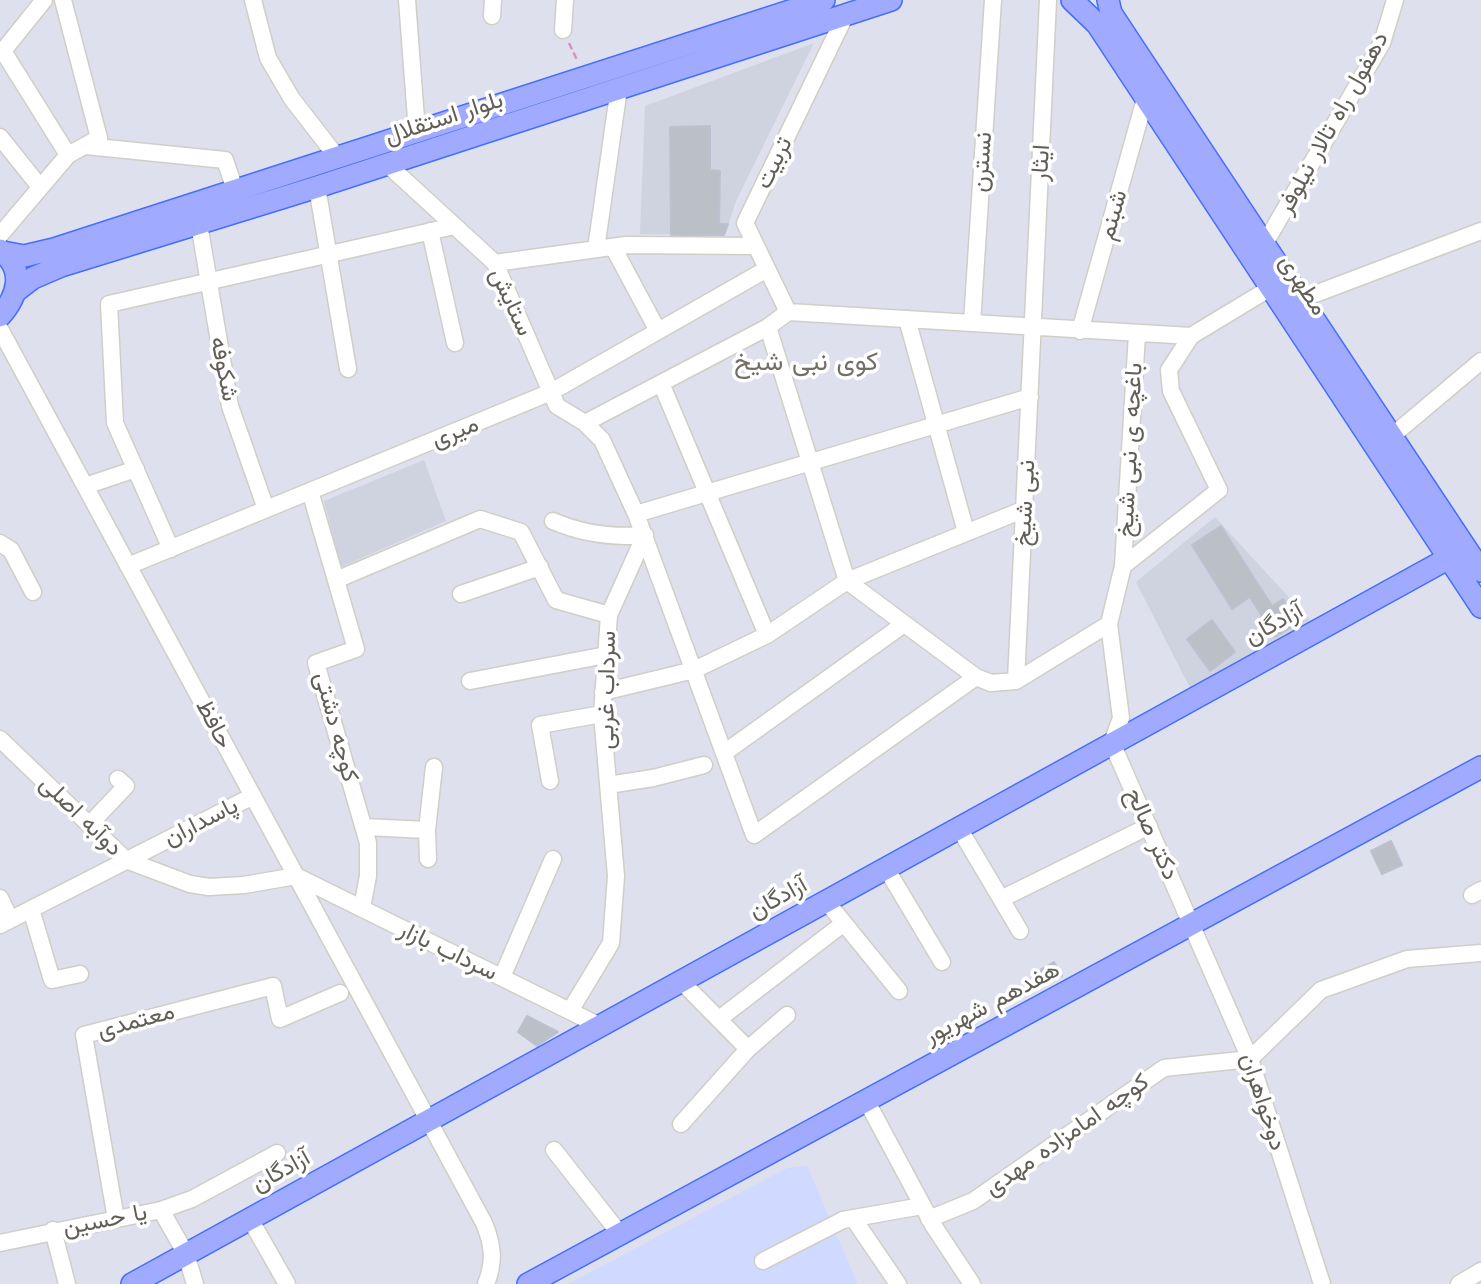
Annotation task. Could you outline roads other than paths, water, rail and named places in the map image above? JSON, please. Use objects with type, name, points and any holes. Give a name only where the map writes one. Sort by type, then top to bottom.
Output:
[{"type":"main road","name":"بلوار استقلال","points":[[1,246],[24,256],[54,249],[824,0]]},
{"type":"main road","name":"بلوار استقلال","points":[[16,291],[33,278],[61,266],[317,187],[891,0]]},
{"type":"main road","name":"مطهری","points":[[1072,0],[1097,24],[1481,607]]},
{"type":"main road","name":"مطهری","points":[[1108,0],[1111,13],[1481,571]]},
{"type":"main road","points":[[1,246],[13,264],[17,277],[16,291],[1,331]]},
{"type":"main road","name":"آزادگان","points":[[132,1284],[1449,558]]},
{"type":"main road","name":"هفدهم شهریور","points":[[528,1284],[1481,767]]},
{"type":"street","points":[[44,0],[3,51],[68,155]]},
{"type":"street","points":[[1,246],[40,187],[68,155],[99,138],[63,0]]},
{"type":"street","points":[[253,0],[268,58],[292,99],[337,157]]},
{"type":"street","points":[[407,0],[418,132]]},
{"type":"street","points":[[563,30],[565,0]]},
{"type":"street","name":"نسترن","points":[[972,323],[993,0]]},
{"type":"street","name":"ایثار","points":[[1033,325],[1048,0]]},
{"type":"street","name":"دهفول راه تالار نیلوفر","points":[[1265,243],[1382,43],[1395,0]]},
{"type":"street","name":"تربیت","points":[[788,312],[745,223],[846,14]]},
{"type":"street","points":[[596,249],[619,88]]},
{"type":"street","name":"شبنم","points":[[1080,331],[1145,99]]},
{"type":"street","points":[[0,137],[40,187]]},
{"type":"street","points":[[86,146],[225,160],[236,190]]},
{"type":"street","name":"ستایش","points":[[387,164],[495,263],[557,406],[585,423]]},
{"type":"street","points":[[317,187],[348,369]]},
{"type":"street","name":"شکوفه","points":[[199,224],[230,406],[266,509]]},
{"type":"street","points":[[171,548],[115,423],[109,304],[454,226]]},
{"type":"street","points":[[430,231],[455,343]]},
{"type":"street","points":[[1302,299],[1481,231]]},
{"type":"street","points":[[495,263],[613,247],[757,246]]},
{"type":"street","points":[[613,247],[658,331]]},
{"type":"street","name":"میری","points":[[128,566],[551,392],[767,269]]},
{"type":"street","points":[[1123,566],[1219,489],[1171,391],[1169,370],[1191,336],[1272,287]]},
{"type":"street","points":[[976,677],[754,835],[636,514],[602,440],[585,423],[768,327],[788,312],[1191,336]]},
{"type":"street","points":[[907,319],[966,532]]},
{"type":"street","name":"نبی شیخ","points":[[1016,681],[1033,325]]},
{"type":"street","points":[[768,327],[846,581],[976,677],[991,683],[1016,681],[1109,624],[1121,718],[1112,743]]},
{"type":"street","name":"حافظ","points":[[1,331],[429,1120],[492,1242],[493,1267],[486,1284]]},
{"type":"street","name":"باغچه ی نبی شیخ","points":[[1109,624],[1123,566],[1137,334]]},
{"type":"street","points":[[1392,436],[1481,361]]},
{"type":"street","points":[[661,383],[767,635]]},
{"type":"street","points":[[636,514],[1030,397]]},
{"type":"street","points":[[85,486],[135,468]]},
{"type":"street","name":"کوچه دشتی","points":[[310,491],[356,649],[316,663],[365,827],[369,860],[362,908]]},
{"type":"street","points":[[603,692],[694,670],[767,635],[846,581],[1025,509]]},
{"type":"street","points":[[336,580],[480,519],[521,532],[556,600],[609,615]]},
{"type":"street","points":[[553,522],[576,531],[622,537],[645,536]]},
{"type":"street","name":"سرداب غربی","points":[[570,1011],[611,943],[616,876],[602,714],[609,615],[645,536]]},
{"type":"street","points":[[0,543],[11,550],[33,592]]},
{"type":"street","points":[[461,594],[540,567]]},
{"type":"street","points":[[724,753],[904,624]]},
{"type":"street","points":[[470,681],[606,655]]},
{"type":"street","points":[[550,781],[540,725],[602,714]]},
{"type":"street","name":"دوآبه اصلی","points":[[0,738],[126,860],[190,884],[209,887],[244,886],[296,876]]},
{"type":"street","name":"دکتر صالح","points":[[1112,743],[1192,924]]},
{"type":"street","points":[[608,785],[653,778],[704,765]]},
{"type":"street","points":[[428,859],[427,830],[434,767]]},
{"type":"street","points":[[90,824],[126,786],[118,779]]},
{"type":"street","name":"پاسداران","points":[[5,922],[253,796]]},
{"type":"street","points":[[1001,899],[1149,826]]},
{"type":"street","points":[[365,827],[427,830]]},
{"type":"street","points":[[959,828],[1020,931]]},
{"type":"street","points":[[502,977],[553,859]]},
{"type":"street","points":[[887,868],[942,961]]},
{"type":"street","name":"سرداب بازار","points":[[296,876],[600,1026]]},
{"type":"street","points":[[0,898],[5,922]]},
{"type":"street","points":[[826,901],[899,991]]},
{"type":"street","points":[[31,909],[52,980],[80,974]]},
{"type":"street","points":[[719,1019],[844,923]]},
{"type":"street","name":"دوخواهران","points":[[1192,924],[1250,1059],[1322,1284]]},
{"type":"street","points":[[1250,1059],[1321,990],[1407,959],[1481,953]]},
{"type":"street","points":[[681,981],[748,1049]]},
{"type":"street","name":"معتمدی","points":[[116,1219],[84,1035],[273,986],[280,1019],[340,993]]},
{"type":"street","points":[[681,1124],[748,1049],[787,1015]]},
{"type":"street","name":"کوچه امامزاده مهدی","points":[[763,1261],[844,1220],[926,1212],[973,1201],[1164,1068],[1250,1059]]},
{"type":"street","points":[[866,1100],[926,1212],[972,1284]]},
{"type":"street","points":[[554,1150],[620,1234]]},
{"type":"street","points":[[160,1210],[192,1199],[277,1153]]},
{"type":"street","name":"یا حسین","points":[[0,1242],[160,1210],[186,1254],[195,1284]]},
{"type":"street","points":[[853,1218],[898,1284]]},
{"type":"street","points":[[250,1219],[287,1284]]},
{"type":"street","points":[[52,1230],[67,1284]]},
{"type":"street","points":[[1459,1284],[1481,1271]]},
{"type":"district","name":"کوی نبی شیخ","points":[[806,362]]}]
